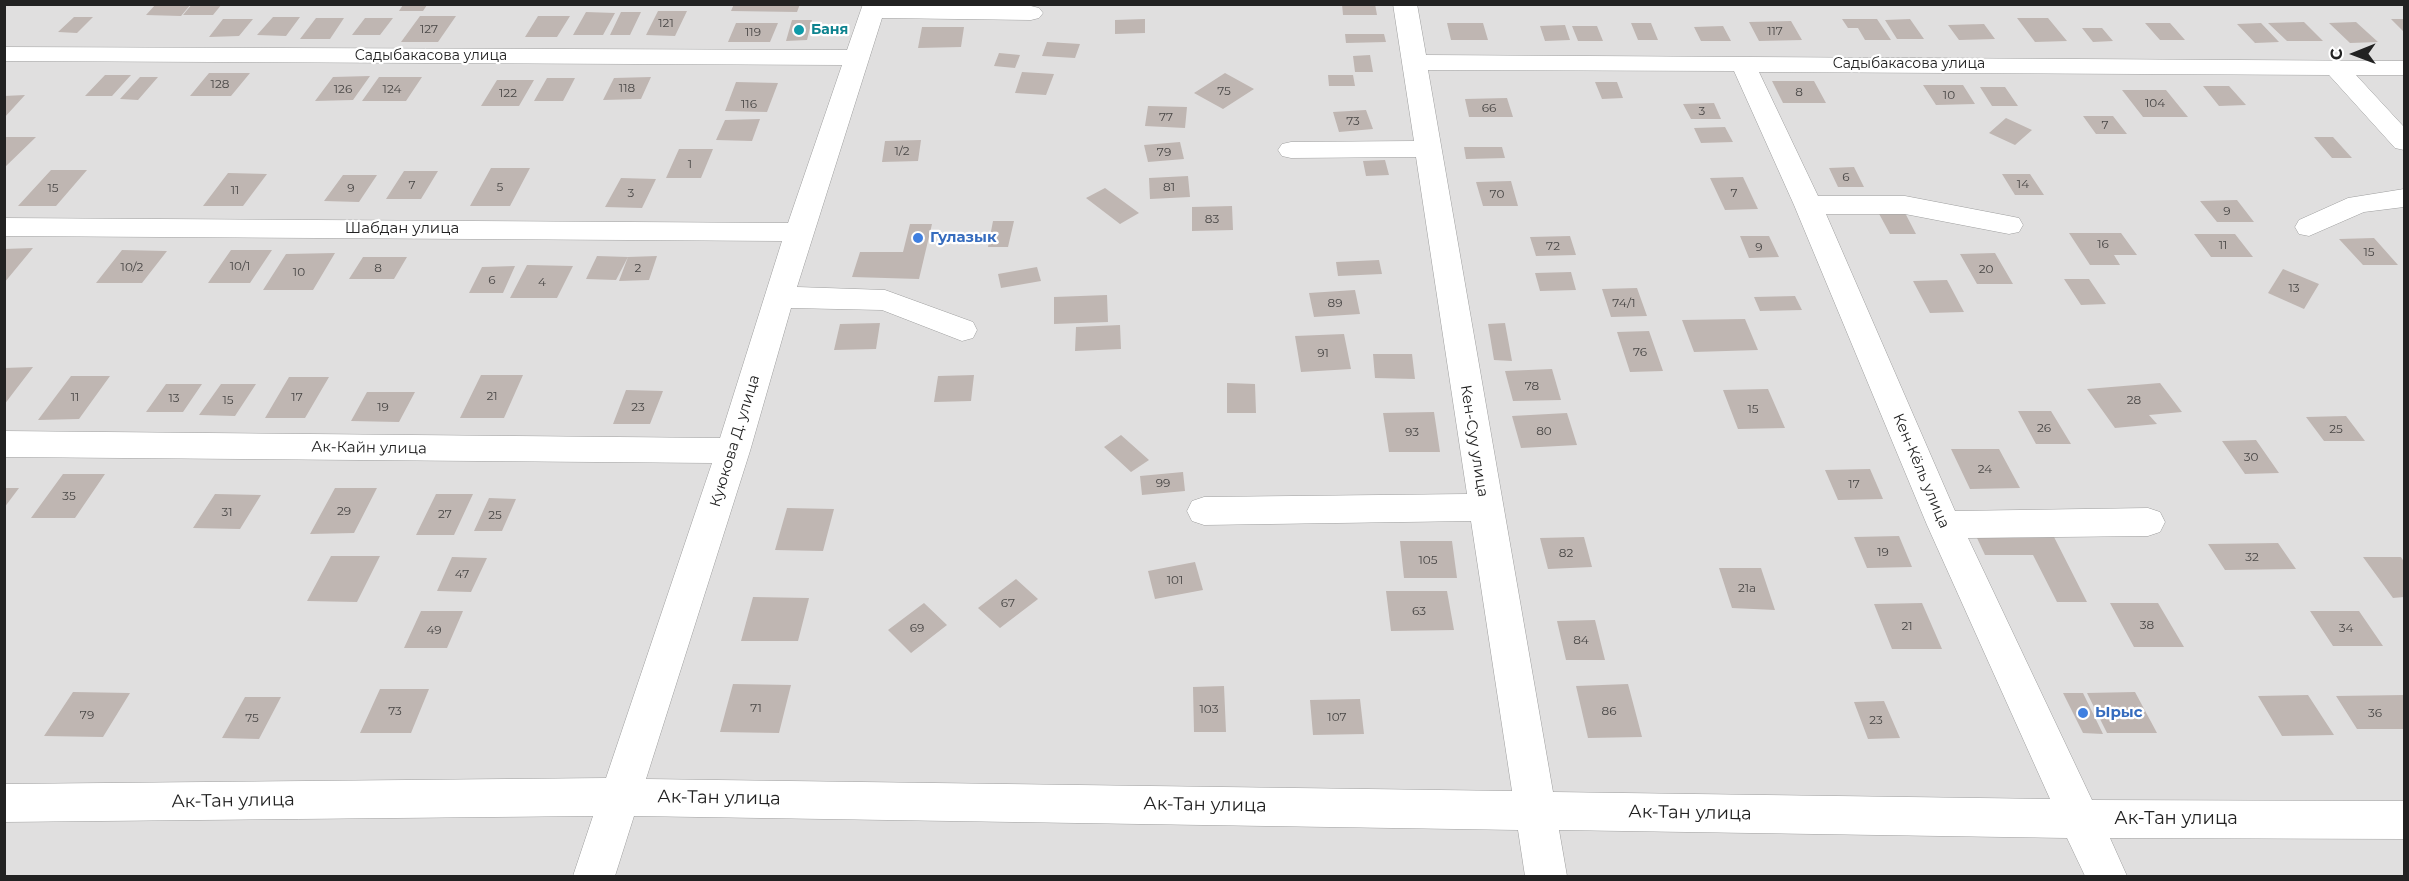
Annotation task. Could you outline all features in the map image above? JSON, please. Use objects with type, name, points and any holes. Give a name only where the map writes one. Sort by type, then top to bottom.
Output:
[{"type":"street","name":"Кен-Суу улица","points":[[1405,4],[1546,876]]},
{"type":"street","points":[[874,8],[1031,13]]},
{"type":"street","name":"Куюкова Д. улица","points":[[594,876],[733,451],[799,232],[874,8]]},
{"type":"street","name":"Садыбакасова улица","points":[[4,54],[858,58]]},
{"type":"street","name":"Садыбакасова улица","points":[[1413,62],[2404,68]]},
{"type":"street","name":"Кен-Кёль улица","points":[[1743,63],[1808,205],[1944,525],[2106,876]]},
{"type":"street","points":[[2335,67],[2404,142]]},
{"type":"street","points":[[1291,150],[1427,149]]},
{"type":"street","points":[[2309,227],[2358,204],[2404,198]]},
{"type":"street","points":[[1808,205],[1905,204],[2008,225]]},
{"type":"street","name":"Шабдан улица","points":[[4,227],[799,232]]},
{"type":"street","points":[[779,297],[885,300],[962,330]]},
{"type":"street","name":"Ак-Кайн улица","points":[[4,444],[733,451]]},
{"type":"street","points":[[1204,511],[1485,507]]},
{"type":"street","points":[[1944,525],[2148,522]]},
{"type":"street","name":"Ак-Тан улица","points":[[4,803],[619,797],[2080,819],[2404,820]]},
{"type":"shaded area","points":[[5,5],[2404,5],[2404,876],[5,876]]},
{"type":"building","points":[[156,4],[191,4],[181,16],[146,15]]},
{"type":"building","points":[[192,4],[222,4],[213,15],[183,15]]},
{"type":"building","points":[[734,4],[800,4],[797,12],[731,11]]},
{"type":"building","points":[[1342,4],[1375,4],[1377,15],[1343,15]]},
{"type":"building","points":[[403,5],[427,5],[423,11],[399,11]]},
{"type":"building","points":[[658,11],[687,11],[675,36],[646,35]]},
{"type":"building","points":[[586,12],[615,13],[603,35],[573,35]]},
{"type":"building","points":[[621,12],[641,12],[630,35],[610,35]]},
{"type":"building","points":[[420,16],[456,16],[438,42],[401,42]]},
{"type":"building","points":[[538,16],[570,16],[557,37],[525,37]]},
{"type":"building","points":[[74,17],[93,17],[77,33],[58,32]]},
{"type":"building","points":[[273,17],[300,17],[286,36],[257,35]]},
{"type":"building","points":[[316,18],[344,18],[330,39],[300,39]]},
{"type":"building","points":[[365,18],[393,18],[380,35],[352,35]]},
{"type":"building","points":[[2017,18],[2048,18],[2067,41],[2035,42]]},
{"type":"building","points":[[223,19],[253,19],[239,36],[209,37]]},
{"type":"building","points":[[1145,19],[1145,33],[1115,34],[1115,20]]},
{"type":"building","points":[[1842,19],[1877,19],[1891,40],[1865,40],[1858,28],[1848,28]]},
{"type":"building","points":[[1910,19],[1924,39],[1897,39],[1885,20]]},
{"type":"building","points":[[2391,19],[2404,19],[2404,32]]},
{"type":"building","name":"Баня","points":[[792,20],[812,20],[807,40],[786,41]]},
{"type":"building","points":[[1791,21],[1802,40],[1759,41],[1749,22]]},
{"type":"building","points":[[2304,22],[2323,41],[2287,41],[2268,23]]},
{"type":"building","points":[[2356,22],[2378,42],[2350,43],[2329,23]]},
{"type":"building","points":[[736,23],[778,23],[770,42],[728,42]]},
{"type":"building","points":[[1447,23],[1483,23],[1488,40],[1451,40]]},
{"type":"building","points":[[1631,23],[1651,23],[1658,40],[1638,40]]},
{"type":"building","points":[[2145,23],[2170,23],[2185,40],[2160,40]]},
{"type":"building","points":[[2261,23],[2279,42],[2255,43],[2237,24]]},
{"type":"building","points":[[1984,24],[1995,39],[1959,40],[1948,25]]},
{"type":"building","points":[[1565,25],[1570,40],[1545,41],[1540,26]]},
{"type":"building","points":[[1572,26],[1597,26],[1603,41],[1578,41]]},
{"type":"building","points":[[1723,26],[1731,41],[1701,41],[1694,27]]},
{"type":"building","points":[[922,27],[964,27],[961,47],[918,48]]},
{"type":"building","points":[[2082,28],[2102,28],[2113,41],[2093,42]]},
{"type":"building","points":[[1345,34],[1384,34],[1386,42],[1346,43]]},
{"type":"building","points":[[1047,42],[1080,44],[1075,58],[1042,56]]},
{"type":"building","points":[[999,53],[1020,55],[1015,68],[994,66]]},
{"type":"building","points":[[1370,55],[1373,72],[1355,72],[1353,56]]},
{"type":"building","points":[[1022,72],[1054,74],[1046,95],[1015,93]]},
{"type":"building","points":[[209,73],[250,73],[231,96],[190,96]]},
{"type":"building","points":[[1225,73],[1254,89],[1223,109],[1194,93]]},
{"type":"building","points":[[105,75],[131,75],[112,96],[85,96]]},
{"type":"building","points":[[1328,75],[1353,75],[1355,86],[1329,86]]},
{"type":"building","points":[[370,76],[353,100],[315,101],[333,77]]},
{"type":"building","points":[[140,77],[158,77],[138,100],[120,99]]},
{"type":"building","points":[[379,77],[422,77],[406,101],[362,101]]},
{"type":"building","points":[[651,77],[641,99],[603,100],[614,78]]},
{"type":"building","points":[[547,78],[575,78],[563,101],[534,101]]},
{"type":"building","points":[[497,80],[534,80],[519,106],[481,106]]},
{"type":"building","points":[[1772,81],[1814,81],[1826,103],[1783,103]]},
{"type":"building","points":[[736,82],[778,83],[767,112],[725,111]]},
{"type":"building","points":[[1595,82],[1617,82],[1623,98],[1602,99]]},
{"type":"building","points":[[1923,85],[1963,85],[1975,104],[1936,105]]},
{"type":"building","points":[[2203,86],[2229,86],[2246,105],[2219,106]]},
{"type":"building","points":[[1980,87],[2005,87],[2018,106],[1992,106]]},
{"type":"building","points":[[2122,90],[2166,90],[2188,117],[2143,117]]},
{"type":"building","points":[[25,95],[4,118],[4,96]]},
{"type":"building","points":[[1507,98],[1513,117],[1469,117],[1465,99]]},
{"type":"building","points":[[1714,103],[1721,119],[1691,119],[1683,104]]},
{"type":"building","points":[[1148,106],[1187,107],[1185,128],[1145,126]]},
{"type":"building","points":[[1366,110],[1373,129],[1339,132],[1333,112]]},
{"type":"building","points":[[2083,116],[2113,116],[2127,134],[2096,134]]},
{"type":"building","points":[[2006,118],[2032,130],[2015,145],[1989,133]]},
{"type":"building","points":[[760,119],[752,141],[716,140],[725,120]]},
{"type":"building","points":[[1725,127],[1733,142],[1701,143],[1694,128]]},
{"type":"building","points":[[4,137],[36,137],[4,168]]},
{"type":"building","points":[[2314,137],[2333,137],[2352,158],[2332,158]]},
{"type":"building","points":[[921,140],[918,161],[882,162],[885,141]]},
{"type":"building","points":[[1180,142],[1184,159],[1148,162],[1144,145]]},
{"type":"building","points":[[1464,147],[1502,147],[1505,158],[1466,159]]},
{"type":"building","points":[[679,149],[713,149],[701,178],[666,178]]},
{"type":"building","points":[[1385,160],[1389,175],[1366,176],[1363,161]]},
{"type":"building","points":[[1854,167],[1864,187],[1838,187],[1829,168]]},
{"type":"building","points":[[491,168],[530,168],[510,206],[470,206]]},
{"type":"building","points":[[51,170],[87,170],[56,206],[18,206]]},
{"type":"building","points":[[404,171],[438,171],[421,199],[386,199]]},
{"type":"building","points":[[228,173],[267,174],[243,206],[203,206]]},
{"type":"building","points":[[2002,174],[2030,174],[2044,195],[2015,195]]},
{"type":"building","points":[[343,175],[377,175],[359,202],[324,201]]},
{"type":"building","points":[[1188,176],[1190,197],[1150,199],[1149,178]]},
{"type":"building","points":[[1743,177],[1758,209],[1725,210],[1710,178]]},
{"type":"building","points":[[621,178],[656,179],[642,208],[605,207]]},
{"type":"building","points":[[1511,181],[1518,206],[1483,206],[1476,182]]},
{"type":"building","points":[[1105,188],[1139,213],[1120,224],[1086,198]]},
{"type":"building","points":[[2237,200],[2254,222],[2217,222],[2200,201]]},
{"type":"building","points":[[1232,206],[1233,230],[1192,231],[1192,207]]},
{"type":"building","points":[[1903,209],[1916,234],[1890,234],[1877,210]]},
{"type":"building","points":[[993,221],[1014,221],[1008,247],[988,247]]},
{"type":"building","name":"Гулазык","points":[[910,224],[932,224],[919,279],[852,277],[860,252],[903,252]]},
{"type":"building","points":[[2069,233],[2121,233],[2137,255],[2114,255],[2120,265],[2090,265]]},
{"type":"building","points":[[2194,234],[2235,234],[2253,257],[2211,257]]},
{"type":"building","points":[[1570,236],[1576,255],[1536,256],[1530,237]]},
{"type":"building","points":[[1740,236],[1769,236],[1779,257],[1749,258]]},
{"type":"building","points":[[2374,238],[2398,265],[2363,265],[2339,239]]},
{"type":"building","points":[[33,248],[4,283],[4,249]]},
{"type":"building","points":[[122,250],[167,251],[142,283],[96,283]]},
{"type":"building","points":[[231,250],[272,250],[250,283],[208,283]]},
{"type":"building","points":[[335,253],[313,290],[263,290],[286,254]]},
{"type":"building","points":[[1995,253],[2013,284],[1977,284],[1960,254]]},
{"type":"building","points":[[597,256],[628,257],[616,280],[586,279]]},
{"type":"building","points":[[657,256],[649,280],[619,281],[628,257]]},
{"type":"building","points":[[363,257],[407,257],[394,279],[349,279]]},
{"type":"building","points":[[1379,260],[1382,274],[1338,276],[1336,262]]},
{"type":"building","points":[[527,265],[573,266],[557,298],[510,298]]},
{"type":"building","points":[[515,266],[503,293],[469,293],[482,267]]},
{"type":"building","points":[[1037,267],[1041,281],[1001,288],[998,274]]},
{"type":"building","points":[[2283,269],[2319,284],[2304,309],[2268,293]]},
{"type":"building","points":[[1571,272],[1576,290],[1540,291],[1535,273]]},
{"type":"building","points":[[2064,279],[2089,279],[2106,304],[2081,305]]},
{"type":"building","points":[[1947,280],[1964,312],[1930,313],[1913,281]]},
{"type":"building","points":[[1637,288],[1647,316],[1611,317],[1602,289]]},
{"type":"building","points":[[1355,290],[1360,314],[1314,317],[1309,293]]},
{"type":"building","points":[[1107,295],[1108,322],[1054,324],[1054,297]]},
{"type":"building","points":[[1795,296],[1802,310],[1760,311],[1754,297]]},
{"type":"building","points":[[1745,319],[1758,350],[1694,352],[1682,320]]},
{"type":"building","points":[[880,323],[876,349],[834,350],[840,324]]},
{"type":"building","points":[[1505,323],[1512,361],[1494,360],[1488,324]]},
{"type":"building","points":[[1120,325],[1121,349],[1075,351],[1076,327]]},
{"type":"building","points":[[1649,331],[1663,371],[1630,372],[1617,332]]},
{"type":"building","points":[[1344,334],[1351,369],[1301,372],[1295,336]]},
{"type":"building","points":[[1373,354],[1412,354],[1415,379],[1375,378]]},
{"type":"building","points":[[33,367],[4,405],[4,368]]},
{"type":"building","points":[[1552,369],[1561,400],[1513,401],[1505,371]]},
{"type":"building","points":[[481,375],[523,375],[504,418],[460,418]]},
{"type":"building","points":[[974,375],[971,401],[934,402],[938,376]]},
{"type":"building","points":[[71,376],[110,376],[79,419],[38,420]]},
{"type":"building","points":[[289,377],[329,377],[305,418],[265,418]]},
{"type":"building","points":[[1227,383],[1255,384],[1256,413],[1227,413]]},
{"type":"building","points":[[2160,383],[2182,412],[2149,415],[2157,424],[2115,428],[2087,389]]},
{"type":"building","points":[[166,384],[202,384],[183,412],[146,412]]},
{"type":"building","points":[[221,384],[256,384],[235,416],[199,415]]},
{"type":"building","points":[[1768,389],[1785,428],[1738,429],[1723,390]]},
{"type":"building","points":[[626,390],[663,391],[650,424],[613,424]]},
{"type":"building","points":[[367,392],[415,392],[399,422],[351,421]]},
{"type":"building","points":[[2018,411],[2051,411],[2071,444],[2036,444]]},
{"type":"building","points":[[1434,412],[1440,452],[1389,452],[1383,413]]},
{"type":"building","points":[[1567,413],[1577,445],[1521,448],[1512,416]]},
{"type":"building","points":[[2346,416],[2365,441],[2324,441],[2306,417]]},
{"type":"building","points":[[1121,435],[1149,460],[1131,472],[1104,447]]},
{"type":"building","points":[[2256,440],[2279,473],[2245,474],[2222,441]]},
{"type":"building","points":[[1951,449],[1999,449],[2020,488],[1970,489]]},
{"type":"building","points":[[1870,469],[1883,499],[1838,500],[1825,470]]},
{"type":"building","points":[[1183,472],[1185,491],[1142,495],[1140,476]]},
{"type":"building","points":[[63,474],[105,474],[75,518],[31,518]]},
{"type":"building","points":[[4,488],[19,488],[4,508]]},
{"type":"building","points":[[335,488],[377,488],[354,533],[310,534]]},
{"type":"building","points":[[215,494],[261,495],[240,529],[193,528]]},
{"type":"building","points":[[436,494],[473,494],[454,535],[416,535]]},
{"type":"building","points":[[489,498],[516,499],[502,531],[474,531]]},
{"type":"building","points":[[787,508],[834,509],[823,551],[775,550]]},
{"type":"building","points":[[1899,536],[1912,567],[1867,568],[1854,537]]},
{"type":"building","points":[[1584,537],[1592,567],[1548,569],[1540,538]]},
{"type":"building","points":[[2054,537],[2087,602],[2057,602],[2033,555],[1985,555],[1977,538]]},
{"type":"building","points":[[1400,541],[1452,541],[1457,578],[1404,578]]},
{"type":"building","points":[[2278,543],[2296,569],[2225,570],[2208,544]]},
{"type":"building","points":[[331,556],[380,556],[357,602],[307,601]]},
{"type":"building","points":[[452,557],[487,558],[471,592],[437,591]]},
{"type":"building","points":[[2363,557],[2401,557],[2404,562],[2404,597],[2393,598]]},
{"type":"building","points":[[1195,562],[1203,590],[1155,599],[1148,571]]},
{"type":"building","points":[[1719,568],[1761,568],[1775,610],[1732,608]]},
{"type":"building","points":[[1016,579],[1038,599],[1000,628],[978,608]]},
{"type":"building","points":[[1386,591],[1447,591],[1454,630],[1391,631]]},
{"type":"building","points":[[753,597],[809,598],[798,641],[741,641]]},
{"type":"building","points":[[924,603],[947,625],[911,653],[888,630]]},
{"type":"building","points":[[1922,603],[1942,649],[1892,649],[1874,604]]},
{"type":"building","points":[[2110,603],[2158,603],[2184,647],[2134,647]]},
{"type":"building","points":[[421,611],[463,611],[447,648],[404,648]]},
{"type":"building","points":[[2310,611],[2359,611],[2383,646],[2333,646]]},
{"type":"building","points":[[1595,620],[1605,660],[1566,660],[1557,621]]},
{"type":"building","points":[[733,684],[791,685],[779,733],[720,732]]},
{"type":"building","points":[[1628,684],[1642,737],[1588,738],[1576,686]]},
{"type":"building","points":[[1224,686],[1226,732],[1194,732],[1193,687]]},
{"type":"building","points":[[380,689],[429,689],[411,733],[360,733]]},
{"type":"building","points":[[73,692],[130,693],[103,737],[44,736]]},
{"type":"building","points":[[2135,692],[2157,733],[2107,733],[2087,693]]},
{"type":"building","name":"Ырыс","points":[[2063,693],[2083,693],[2103,734],[2083,733]]},
{"type":"building","points":[[2308,695],[2334,735],[2282,736],[2258,696]]},
{"type":"building","points":[[2404,695],[2404,729],[2357,729],[2336,696]]},
{"type":"building","points":[[245,697],[281,697],[259,739],[222,738]]},
{"type":"building","points":[[1360,699],[1364,734],[1313,735],[1310,700]]},
{"type":"building","points":[[1884,701],[1900,738],[1868,739],[1854,702]]},
{"type":"place","name":"Баня","points":[[799,30]]},
{"type":"place","name":"Гулазык","points":[[918,238]]},
{"type":"place","name":"Ырыс","points":[[2083,713]]}]
